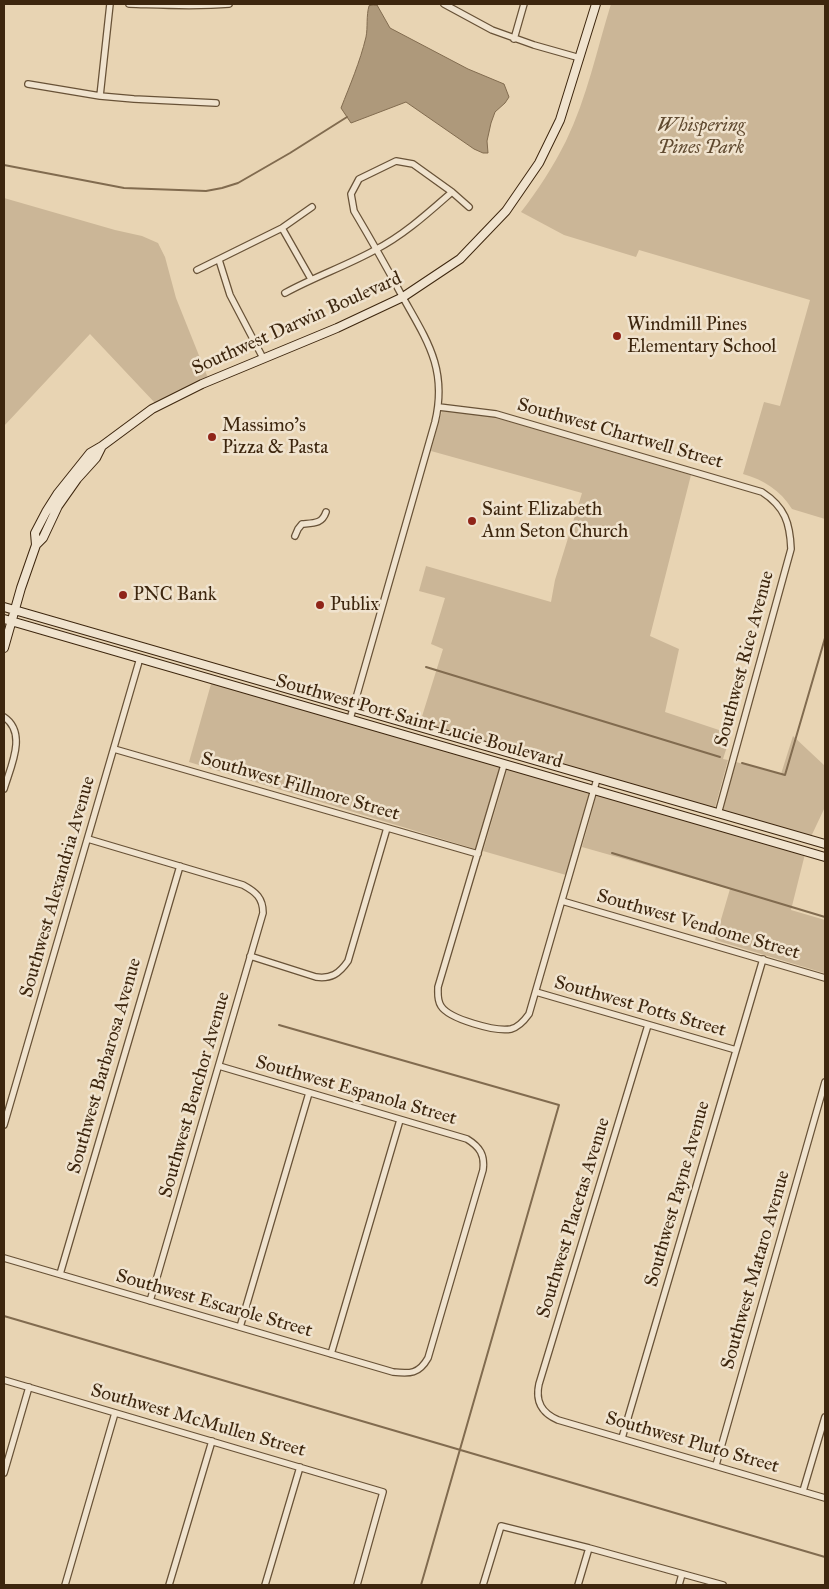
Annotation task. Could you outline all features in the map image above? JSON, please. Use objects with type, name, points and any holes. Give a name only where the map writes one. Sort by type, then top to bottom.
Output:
[{"type":"main road","name":"Southwest Darwin Boulevard","points":[[4,648],[8,620],[14,610],[36,545],[43,538],[58,506],[77,479],[96,458],[102,446],[147,412],[202,384],[337,328],[403,297],[460,259],[506,211],[539,163],[560,120],[596,4]]},
{"type":"main road","name":"Southwest Port Saint Lucie Boulevard","points":[[4,606],[825,844]]},
{"type":"main road","name":"Southwest Port Saint Lucie Boulevard","points":[[8,620],[825,857]]},
{"type":"main road","points":[[140,658],[167,653]]},
{"type":"street","points":[[100,96],[110,4]]},
{"type":"street","points":[[129,4],[209,6],[230,4]]},
{"type":"street","points":[[444,4],[492,30],[514,39],[580,58]]},
{"type":"street","points":[[514,39],[524,4]]},
{"type":"street","points":[[28,84],[134,100],[216,102]]},
{"type":"street","points":[[350,718],[439,407],[440,390],[434,356],[424,334],[354,211],[351,194],[358,179],[396,161],[413,164],[452,192],[469,207]]},
{"type":"street","points":[[285,293],[377,249],[416,224],[452,192]]},
{"type":"street","points":[[197,270],[282,228],[312,207]]},
{"type":"street","points":[[282,228],[311,279]]},
{"type":"street","points":[[219,260],[230,294],[263,358]]},
{"type":"street","name":"Southwest Chartwell Street","points":[[439,407],[496,414],[762,492],[772,499],[782,512]]},
{"type":"street","points":[[295,536],[302,524],[320,522],[326,512]]},
{"type":"street","name":"Southwest Rice Avenue","points":[[718,814],[791,550],[790,528],[782,512]]},
{"type":"street","name":"Southwest Alexandria Avenue","points":[[4,1124],[140,658]]},
{"type":"street","points":[[4,717],[14,727],[17,738],[16,749],[4,790]]},
{"type":"street","name":"Southwest Fillmore Street","points":[[114,749],[478,854]]},
{"type":"street","points":[[504,764],[438,987],[437,998],[445,1012],[454,1017],[498,1029],[509,1029],[523,1022],[529,1014],[597,779]]},
{"type":"street","points":[[250,956],[316,977],[335,976],[342,970],[348,962],[387,828]]},
{"type":"street","points":[[88,839],[180,866]]},
{"type":"street","name":"Southwest Benchor Avenue","points":[[150,1301],[263,914],[263,905],[260,898],[252,890],[243,885],[180,866]]},
{"type":"street","name":"Southwest Barbarosa Avenue","points":[[60,1274],[180,866]]},
{"type":"street","name":"Southwest Vendome Street","points":[[562,901],[825,978]]},
{"type":"street","name":"Southwest Payne Avenue","points":[[622,1438],[763,959]]},
{"type":"street","name":"Southwest Potts Street","points":[[536,992],[736,1050]]},
{"type":"street","name":"Southwest Placetas Avenue","points":[[550,1416],[541,1408],[537,1396],[539,1384],[648,1024]]},
{"type":"street","name":"Southwest Espanola Street","points":[[219,1066],[467,1139],[476,1144],[481,1151],[485,1160],[470,1217],[428,1358],[417,1371]]},
{"type":"street","name":"Southwest Mataro Avenue","points":[[716,1466],[825,1082]]},
{"type":"street","points":[[240,1327],[308,1093]]},
{"type":"street","points":[[331,1354],[400,1120]]},
{"type":"street","name":"Southwest Escarole Street","points":[[4,1258],[392,1372],[406,1373],[417,1371]]},
{"type":"street","name":"Southwest McMullen Street","points":[[4,1380],[383,1492],[357,1585]]},
{"type":"street","points":[[4,1473],[29,1387]]},
{"type":"street","points":[[65,1585],[115,1413]]},
{"type":"street","name":"Southwest Pluto Street","points":[[550,1416],[825,1498]]},
{"type":"street","points":[[804,1491],[825,1417]]},
{"type":"street","points":[[169,1585],[212,1441]]},
{"type":"street","points":[[265,1585],[300,1467]]},
{"type":"street","points":[[484,1585],[501,1526],[723,1585]]},
{"type":"street","points":[[578,1585],[589,1548]]},
{"type":"street","points":[[679,1585],[682,1574]]},
{"type":"green space","name":"Whispering Pines Park","points":[[611,4],[825,4],[825,519],[792,509],[777,491],[758,479],[743,474],[764,402],[780,406],[810,300],[639,250],[636,257],[564,235],[521,212],[551,169],[573,125],[586,91]]},
{"type":"green space","points":[[4,198],[142,236],[158,243],[165,257],[176,298],[208,378],[155,403],[90,334],[4,426]]},
{"type":"green space","points":[[442,411],[494,417],[691,475],[650,636],[679,649],[665,712],[731,734],[723,759],[728,760],[713,815],[419,726],[443,649],[431,644],[445,598],[419,591],[426,566],[551,602],[555,580],[582,493],[431,451]]},
{"type":"green space","points":[[213,677],[502,761],[475,849],[189,762]]},
{"type":"green space","points":[[793,736],[825,766],[825,807],[808,843],[720,817],[736,762],[781,774]]},
{"type":"green space","points":[[509,763],[591,787],[566,875],[483,851]]},
{"type":"green space","points":[[598,789],[806,850],[791,910],[825,920],[824,973],[715,940],[730,889],[582,847]]},
{"type":"shaded area","points":[[377,5],[390,28],[468,69],[504,84],[509,97],[495,112],[487,141],[488,153],[474,149],[406,102],[351,123],[341,108],[364,46],[369,6]]},
{"type":"waterway","points":[[4,165],[124,188],[206,191],[238,183],[347,117]]},
{"type":"waterway","points":[[742,763],[785,775],[825,638]]},
{"type":"waterway","points":[[426,667],[720,757]]},
{"type":"waterway","points":[[612,853],[825,917]]},
{"type":"waterway","points":[[279,1025],[559,1105],[421,1585]]},
{"type":"waterway","points":[[4,1316],[825,1557]]},
{"type":"place","name":"Windmill Pines Elementary School","points":[[617,336]]},
{"type":"place","name":"Massimo's Pizza & Pasta","points":[[212,437]]},
{"type":"place","name":"Saint Elizabeth Ann Seton Church","points":[[472,521]]},
{"type":"place","name":"PNC Bank","points":[[123,595]]},
{"type":"place","name":"Publix","points":[[320,605]]}]
